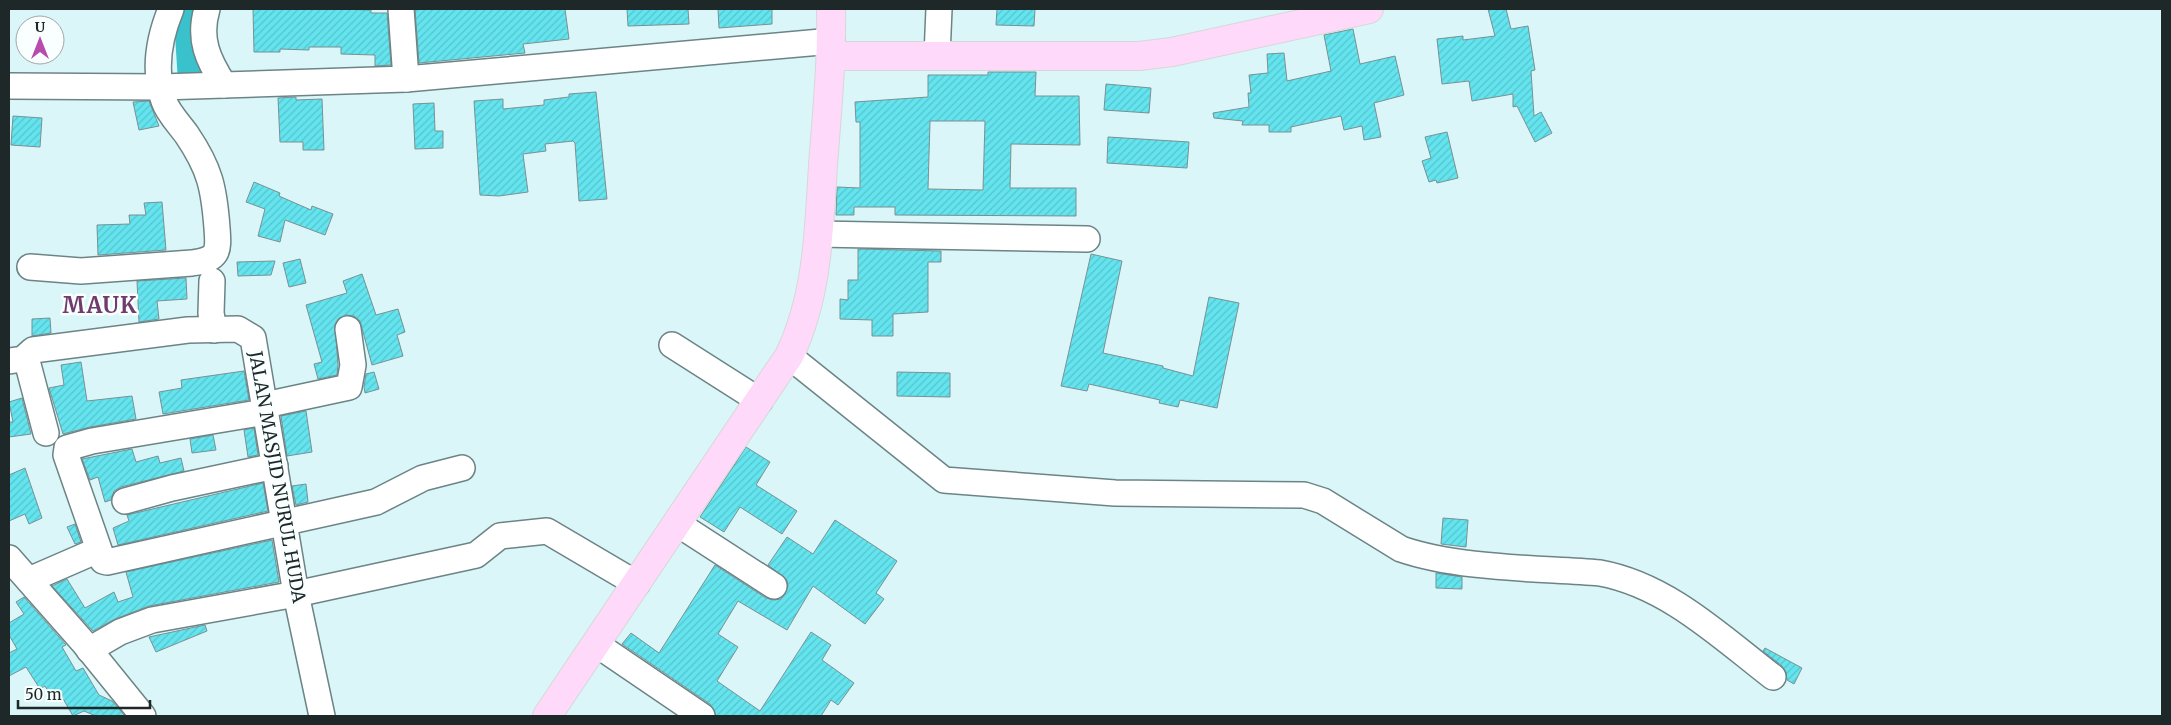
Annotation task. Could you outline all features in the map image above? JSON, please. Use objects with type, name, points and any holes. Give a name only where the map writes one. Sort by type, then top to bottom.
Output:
[{"type":"main road","points":[[547,716],[790,356],[802,329],[808,309],[818,234],[831,48],[831,9]]},
{"type":"main road","points":[[831,48],[937,56],[1157,54],[1354,10]]},
{"type":"street","points":[[30,267],[82,271],[200,262],[208,261],[214,255],[218,242],[214,190],[197,150],[164,103],[167,87],[158,44],[171,9]]},
{"type":"street","points":[[206,9],[203,22],[204,47],[220,85]]},
{"type":"street","points":[[401,9],[406,79]]},
{"type":"street","points":[[937,56],[939,9]]},
{"type":"street","points":[[9,86],[167,87],[406,79],[831,48]]},
{"type":"street","points":[[818,234],[1087,239]]},
{"type":"street","points":[[212,282],[211,313],[214,330]]},
{"type":"street","points":[[348,329],[352,365],[349,386],[346,389],[265,409],[92,441],[67,448],[66,455],[98,550],[105,562],[285,524],[376,502],[423,478],[462,468]]},
{"type":"street","name":"JALAN MASJID NURUL HUDA","points":[[17,359],[32,350],[188,330],[238,330],[253,338],[296,594],[322,716]]},
{"type":"street","points":[[672,345],[760,401]]},
{"type":"street","points":[[790,356],[944,480],[1115,493],[1304,495],[1323,501],[1400,549],[1410,552],[1465,562],[1618,576],[1682,607],[1773,677]]},
{"type":"street","points":[[17,359],[46,433]]},
{"type":"street","points":[[125,501],[172,488],[275,466]]},
{"type":"street","points":[[678,524],[774,586]]},
{"type":"street","points":[[89,650],[120,632],[152,620],[296,594],[476,555],[500,536],[537,531],[550,532],[636,584]]},
{"type":"street","points":[[29,580],[98,550]]},
{"type":"street","points":[[9,558],[89,650],[143,716]]},
{"type":"street","points":[[596,644],[702,716]]},
{"type":"building","points":[[253,9],[371,10],[371,13],[387,13],[391,65],[375,66],[375,55],[341,54],[341,47],[309,47],[309,50],[280,49],[280,52],[254,52]]},
{"type":"building","points":[[415,9],[565,9],[569,39],[523,44],[525,53],[419,63]]},
{"type":"building","points":[[627,9],[688,9],[689,24],[628,26]]},
{"type":"building","points":[[718,9],[772,9],[772,24],[719,28]]},
{"type":"building","points":[[997,9],[1035,9],[1034,26],[996,25]]},
{"type":"building","points":[[1488,9],[1506,9],[1511,29],[1528,26],[1535,70],[1531,71],[1534,116],[1541,112],[1552,133],[1535,142],[1517,106],[1513,107],[1513,94],[1472,101],[1469,81],[1442,84],[1437,39],[1463,36],[1463,40],[1495,36]]},
{"type":"building","points":[[1353,29],[1360,64],[1395,56],[1404,95],[1374,103],[1381,137],[1364,140],[1362,126],[1344,130],[1341,116],[1291,127],[1291,132],[1269,132],[1269,125],[1242,125],[1243,121],[1214,118],[1213,113],[1249,107],[1248,93],[1251,93],[1249,75],[1268,73],[1267,54],[1284,53],[1287,81],[1331,71],[1324,35]]},
{"type":"building","points":[[988,72],[1036,72],[1035,96],[1079,96],[1080,145],[1011,144],[1010,188],[1076,188],[1076,216],[895,215],[895,207],[854,207],[854,215],[836,215],[837,187],[860,188],[860,122],[856,122],[855,102],[928,97],[928,75],[988,75]],"holes":[[[930,121],[985,121],[983,190],[928,189]]]},
{"type":"building","points":[[1106,84],[1151,88],[1149,113],[1104,110]]},
{"type":"building","points":[[596,92],[607,199],[579,201],[575,143],[573,141],[545,144],[546,151],[523,154],[528,192],[499,196],[480,195],[474,101],[503,99],[503,109],[544,105],[544,100],[569,97],[569,94]]},
{"type":"building","points":[[296,97],[296,100],[322,99],[324,150],[303,150],[303,142],[280,142],[278,98]]},
{"type":"building","points":[[149,101],[159,126],[139,130],[133,102]]},
{"type":"building","points":[[434,103],[435,131],[443,131],[443,148],[415,149],[413,104]]},
{"type":"building","points":[[13,116],[42,118],[40,147],[11,145]]},
{"type":"building","points":[[1447,132],[1458,178],[1437,183],[1436,180],[1429,182],[1422,161],[1431,158],[1425,137]]},
{"type":"building","points":[[1108,137],[1189,142],[1187,168],[1107,163]]},
{"type":"building","points":[[254,182],[280,193],[279,196],[311,210],[312,206],[333,214],[325,235],[285,220],[280,242],[258,236],[265,209],[246,202]]},
{"type":"building","points":[[162,202],[166,250],[98,255],[97,225],[130,224],[129,215],[146,215],[144,203]]},
{"type":"building","points":[[858,249],[941,251],[941,262],[928,262],[928,312],[893,314],[893,336],[872,336],[872,320],[840,319],[840,299],[848,300],[848,280],[858,280]]},
{"type":"building","points":[[1091,254],[1122,261],[1103,353],[1163,366],[1163,368],[1193,376],[1209,297],[1239,303],[1217,408],[1180,400],[1178,407],[1159,403],[1160,400],[1089,384],[1087,391],[1061,386]]},
{"type":"building","points":[[300,259],[306,283],[289,287],[283,263]]},
{"type":"building","points":[[275,261],[271,275],[238,276],[237,262]]},
{"type":"building","points":[[362,274],[376,315],[398,309],[405,332],[397,335],[403,356],[372,365],[360,321],[354,316],[346,315],[339,318],[335,324],[337,375],[318,379],[314,364],[322,362],[306,305],[347,293],[343,281]]},
{"type":"building","points":[[186,278],[187,299],[157,301],[159,319],[139,322],[137,281]]},
{"type":"building","points":[[50,318],[51,333],[32,336],[32,319]]},
{"type":"building","points":[[81,362],[87,401],[132,396],[136,419],[63,434],[49,388],[64,385],[61,365]]},
{"type":"building","points":[[244,371],[249,400],[163,414],[159,392],[182,388],[181,380]]},
{"type":"building","points":[[374,372],[379,389],[365,393],[366,374]]},
{"type":"building","points":[[897,372],[950,373],[950,397],[897,396]]},
{"type":"building","points":[[22,398],[31,434],[9,437],[9,422],[13,422],[9,402]]},
{"type":"building","points":[[306,411],[312,452],[287,456],[281,416]]},
{"type":"building","points":[[254,428],[258,455],[248,457],[244,430]]},
{"type":"building","points":[[213,435],[216,450],[192,453],[190,439]]},
{"type":"building","points":[[746,447],[770,462],[756,485],[797,511],[782,534],[740,507],[724,532],[700,517]]},
{"type":"building","points":[[132,449],[136,462],[158,456],[160,463],[181,458],[184,471],[121,487],[114,491],[111,500],[105,502],[98,477],[90,480],[82,459]]},
{"type":"building","points":[[25,468],[42,518],[29,524],[25,514],[9,521],[9,475]]},
{"type":"building","points":[[263,483],[268,511],[118,545],[113,528],[129,521],[127,515]]},
{"type":"building","points":[[306,484],[308,502],[296,505],[292,486]]},
{"type":"building","points":[[1443,518],[1468,520],[1466,547],[1441,544]]},
{"type":"building","points":[[835,520],[897,561],[876,593],[884,599],[865,624],[813,586],[787,630],[738,601],[718,634],[738,647],[717,681],[760,711],[811,632],[831,645],[822,660],[854,683],[838,705],[831,700],[821,716],[716,716],[710,704],[622,644],[631,633],[659,653],[715,565],[766,598],[781,599],[788,587],[787,580],[768,565],[787,537],[813,554]]},
{"type":"building","points":[[75,524],[81,542],[75,544],[67,527]]},
{"type":"building","points":[[272,540],[279,582],[149,606],[115,619],[93,631],[52,586],[67,579],[85,608],[114,592],[118,602],[133,597],[126,572]]},
{"type":"building","points":[[1436,573],[1462,577],[1462,589],[1436,588]]},
{"type":"building","points":[[24,597],[66,645],[62,647],[76,671],[83,668],[99,695],[112,701],[125,716],[96,716],[84,711],[73,716],[62,697],[54,701],[45,686],[40,689],[26,667],[9,676],[9,653],[17,649],[9,635],[9,623],[24,614],[16,602]]},
{"type":"building","points":[[205,625],[207,631],[156,652],[149,637]]},
{"type":"building","points":[[1765,648],[1802,668],[1794,684],[1787,680],[1786,672],[1782,666],[1763,651]]},
{"type":"waterway","points":[[193,74],[190,26],[197,9]]},
{"type":"district","name":"MAUK","points":[[100,305]]}]
